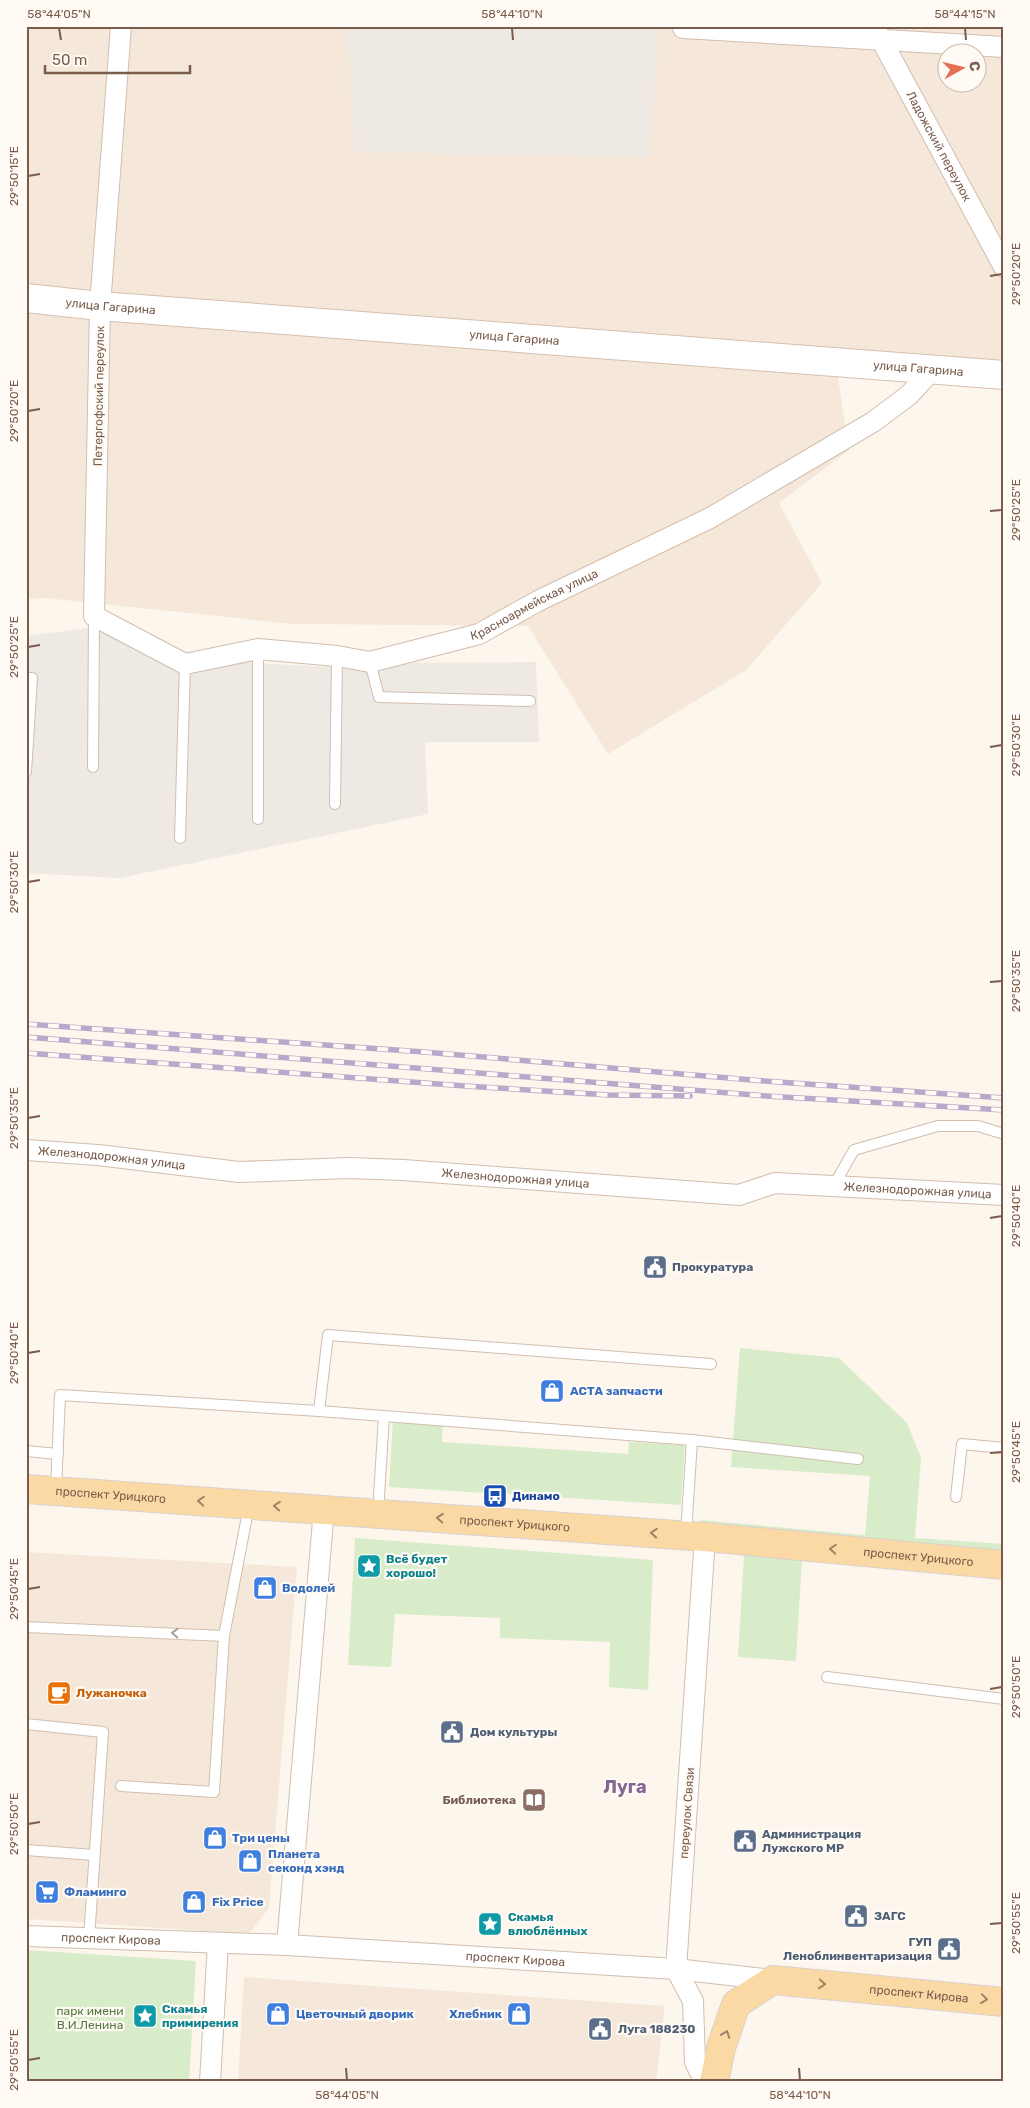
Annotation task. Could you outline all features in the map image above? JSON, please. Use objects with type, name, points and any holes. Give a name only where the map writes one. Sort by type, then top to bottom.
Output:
[{"type":"main road","name":"проспект Урицкого","points":[[26,1489],[695,1536],[1004,1565]]},
{"type":"main road","name":"проспект Кирова","points":[[773,1980],[1004,2002]]},
{"type":"main road","points":[[714,2082],[721,2048],[736,2004],[773,1980]]},
{"type":"street","name":"Петергофский переулок","points":[[94,616],[100,306],[121,26]]},
{"type":"street","points":[[683,28],[877,32],[1004,46]]},
{"type":"street","name":"Ладожский переулок","points":[[877,32],[1004,267]]},
{"type":"street","name":"улица Гагарина","points":[[26,298],[100,306],[1004,375]]},
{"type":"street","name":"Красноармейская улица","points":[[185,664],[258,649],[338,656],[370,662],[479,634],[538,601],[710,518],[873,422],[909,395],[932,370]]},
{"type":"street","points":[[94,616],[185,664]]},
{"type":"street","name":"Железнодорожная улица","points":[[26,1150],[98,1155],[239,1172],[350,1168],[403,1170],[739,1195],[776,1183],[1004,1195]]},
{"type":"street","points":[[287,1945],[324,1509]]},
{"type":"street","name":"переулок Связи","points":[[676,1968],[695,1536]]},
{"type":"street","name":"проспект Кирова","points":[[26,1936],[287,1945],[676,1968],[773,1980]]},
{"type":"street","points":[[210,2082],[218,1943]]},
{"type":"street","points":[[676,1968],[694,2001],[695,2062],[705,2082]]},
{"type":"lane","points":[[94,616],[94,767]]},
{"type":"lane","points":[[258,649],[258,819]]},
{"type":"lane","points":[[334,804],[338,656]]},
{"type":"lane","points":[[370,662],[379,697],[530,701]]},
{"type":"lane","points":[[180,838],[185,664]]},
{"type":"lane","points":[[26,678],[32,678],[26,772]]},
{"type":"lane","points":[[834,1185],[854,1150],[938,1126],[978,1126],[1004,1134]]},
{"type":"lane","points":[[319,1411],[328,1335],[711,1364]]},
{"type":"lane","points":[[56,1491],[60,1395],[319,1411],[692,1440],[858,1459]]},
{"type":"lane","points":[[378,1513],[384,1416]]},
{"type":"lane","points":[[692,1440],[695,1536]]},
{"type":"lane","points":[[956,1496],[962,1444],[1004,1448]]},
{"type":"lane","points":[[26,1451],[58,1454]]},
{"type":"lane","points":[[121,1786],[214,1792],[224,1636],[250,1504]]},
{"type":"lane","points":[[26,1626],[224,1636]]},
{"type":"lane","points":[[827,1677],[1004,1699]]},
{"type":"lane","points":[[26,1724],[103,1732],[89,1939]]},
{"type":"lane","points":[[26,1850],[94,1855]]},
{"type":"shaded area","points":[[26,26],[1004,26],[1004,367],[834,352],[849,450],[779,503],[822,583],[746,670],[608,754],[528,626],[293,624],[45,598],[26,599]]},
{"type":"shaded area","points":[[347,26],[659,26],[649,157],[355,152]]},
{"type":"shaded area","points":[[89,628],[227,662],[354,668],[400,663],[536,662],[539,742],[425,742],[428,814],[120,878],[26,873],[26,636]]},
{"type":"shaded area","points":[[26,1552],[297,1567],[269,1908],[249,1934],[26,1919]]},
{"type":"shaded area","points":[[244,1977],[665,2006],[656,2082],[238,2082]]},
{"type":"green space","points":[[740,1348],[839,1358],[907,1423],[921,1458],[915,1538],[1004,1544],[1004,1565],[698,1539],[700,1520],[865,1535],[870,1476],[731,1467]]},
{"type":"green space","points":[[393,1419],[443,1422],[442,1442],[628,1454],[629,1442],[685,1445],[681,1505],[389,1487]]},
{"type":"green space","points":[[355,1538],[653,1560],[648,1690],[609,1687],[610,1642],[500,1638],[500,1618],[395,1614],[391,1667],[348,1665]]},
{"type":"green space","points":[[744,1555],[802,1559],[796,1661],[738,1657]]},
{"type":"green space","name":"парк имени В.И.Ленина","points":[[26,1950],[196,1961],[189,2082],[26,2082]]},
{"type":"railway","points":[[26,1024],[424,1052],[764,1081],[1004,1098]]},
{"type":"railway","points":[[26,1037],[766,1096],[1004,1110]]},
{"type":"railway","points":[[26,1053],[465,1086],[609,1095],[690,1096]]},
{"type":"place","name":"Прокуратура","points":[[655,1267]]},
{"type":"place","name":"АСТА запчасти","points":[[552,1391]]},
{"type":"place","name":"Динамо","points":[[495,1496]]},
{"type":"place","name":"Всё будет хорошо!","points":[[369,1566]]},
{"type":"place","name":"Водолей","points":[[265,1588]]},
{"type":"place","name":"Лужаночка","points":[[59,1693]]},
{"type":"place","name":"Дом культуры","points":[[452,1732]]},
{"type":"place","name":"Библиотека","points":[[534,1800]]},
{"type":"place","name":"Три цены","points":[[215,1838]]},
{"type":"place","name":"Администрация Лужского МР","points":[[745,1841]]},
{"type":"place","name":"Планета секонд хэнд","points":[[250,1861]]},
{"type":"place","name":"Фламинго","points":[[47,1892]]},
{"type":"place","name":"Fix Price","points":[[194,1902]]},
{"type":"place","name":"ЗАГС","points":[[856,1916]]},
{"type":"place","name":"Скамья влюблённых","points":[[490,1924]]},
{"type":"place","name":"ГУП Леноблинвентаризация","points":[[949,1949]]},
{"type":"place","name":"Цветочный дворик","points":[[278,2014]]},
{"type":"place","name":"Хлебник","points":[[519,2014]]},
{"type":"place","name":"Скамья примирения","points":[[145,2016]]},
{"type":"place","name":"Луга 188230","points":[[600,2029]]},
{"type":"district","name":"Луга","points":[[625,1787]]}]
